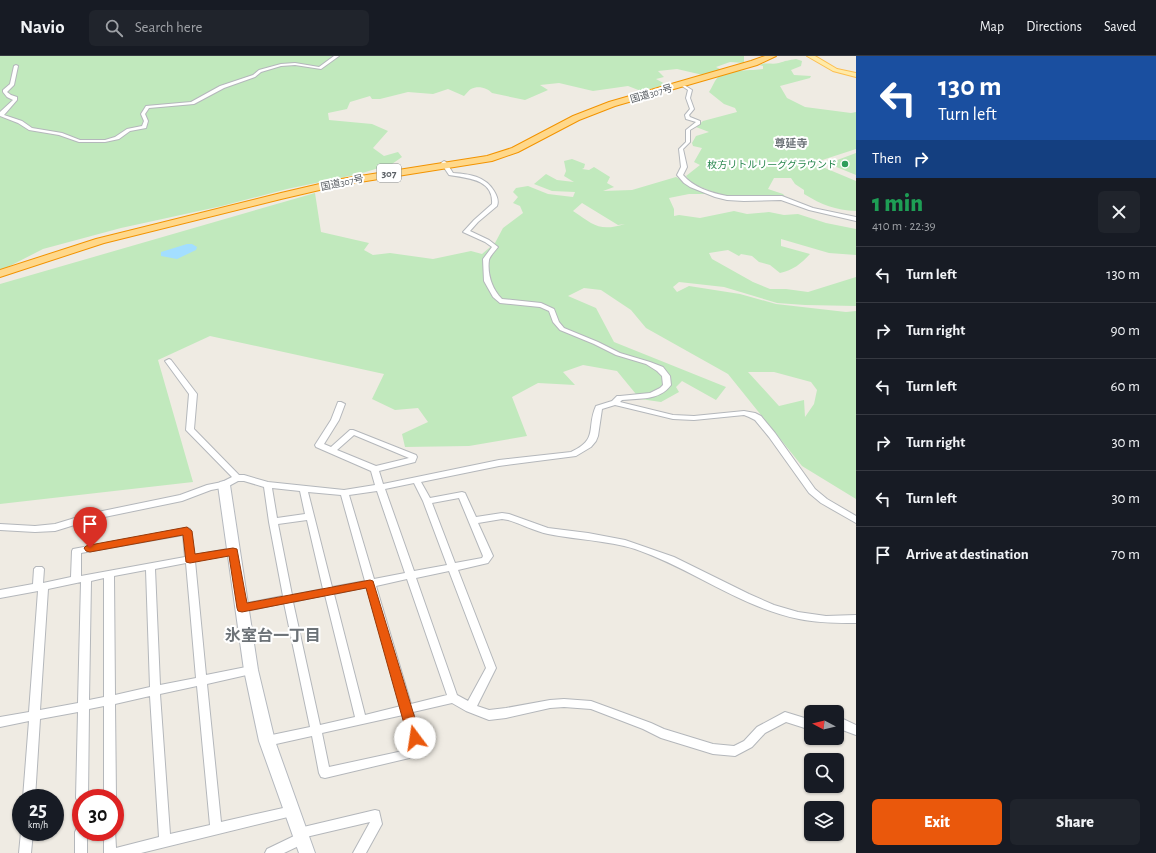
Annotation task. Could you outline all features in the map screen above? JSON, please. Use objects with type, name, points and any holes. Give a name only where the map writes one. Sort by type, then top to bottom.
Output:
[{"type":"highway","name":"国道307号","points":[[0,274],[100,241],[341,182],[445,164],[489,159],[515,150],[576,118],[612,104],[754,63],[772,56]]},
{"type":"main road","points":[[810,56],[835,70],[856,75]]},
{"type":"street","points":[[16,66],[12,85],[4,92],[15,98],[15,100],[1,114],[2,116],[20,122],[31,129],[65,135],[79,141],[99,142],[113,139],[134,128],[144,127],[146,121],[143,114],[148,107],[192,103],[222,87],[254,76],[260,71],[281,65],[295,64],[320,68],[337,56]]},
{"type":"street","points":[[684,86],[689,87],[690,90],[688,98],[692,109],[687,115],[688,118],[698,121],[698,123],[688,129],[688,142],[680,149],[684,167],[680,176],[686,182],[704,192],[727,198],[782,198],[816,210],[856,220]]},
{"type":"street","points":[[0,527],[39,530],[53,529],[75,523],[88,517],[154,505],[182,498],[210,487],[224,485],[237,478],[244,478],[268,485],[357,492],[417,481],[499,463],[574,454],[584,450],[593,442],[599,408],[615,403],[620,398],[653,395],[661,392],[667,385],[666,376],[660,369],[648,363],[618,354],[562,329],[556,322],[552,310],[548,308],[541,305],[500,301],[495,296],[487,281],[486,258],[495,247],[466,232],[476,221],[495,205],[495,197],[480,180],[469,176],[451,174],[445,164]]},
{"type":"street","points":[[169,362],[193,394],[190,430],[237,478]]},
{"type":"street","points":[[615,403],[673,417],[694,418],[744,413],[752,415],[758,418],[772,435],[812,491],[824,501],[856,520]]},
{"type":"street","points":[[332,450],[353,432],[413,457],[412,460],[375,469],[319,445],[335,420],[341,404]]},
{"type":"street","points":[[375,469],[380,488],[453,698],[470,708],[489,715],[550,704],[564,703],[591,705],[647,726],[661,733],[713,749],[735,751],[748,744],[761,730],[785,717],[804,723]]},
{"type":"street","points":[[417,481],[427,501],[451,567],[491,668],[470,708]]},
{"type":"street","points":[[224,485],[252,670],[267,741],[302,842]]},
{"type":"street","points":[[268,485],[273,522],[288,599],[325,773],[418,752],[344,492]]},
{"type":"street","points":[[303,488],[362,720]]},
{"type":"street","points":[[242,608],[485,561],[488,556],[462,495],[427,501]]},
{"type":"street","points":[[273,522],[310,516]]},
{"type":"street","points":[[473,522],[502,516],[509,517],[548,531],[594,537],[643,549],[751,600],[775,609],[813,619],[856,619]]},
{"type":"street","points":[[82,789],[84,706],[81,579],[76,551],[187,531],[216,829]]},
{"type":"street","points":[[0,594],[233,551]]},
{"type":"street","points":[[150,566],[155,691],[165,841]]},
{"type":"street","points":[[30,789],[35,715],[41,586],[39,569]]},
{"type":"street","points":[[109,574],[110,789]]},
{"type":"street","points":[[0,722],[109,701],[252,670]]},
{"type":"street","points":[[267,741],[453,698]]},
{"type":"street","points":[[844,724],[856,730]]},
{"type":"street","points":[[116,853],[148,849],[165,841],[292,811]]},
{"type":"street","points":[[271,853],[375,815],[376,824],[359,853]]},
{"type":"street","points":[[26,853],[27,841]]},
{"type":"street","points":[[81,841],[81,853]]},
{"type":"street","points":[[110,841],[110,853]]},
{"type":"green space","points":[[0,56],[744,56],[744,63],[730,62],[716,67],[722,70],[703,75],[677,69],[658,71],[664,77],[656,79],[667,85],[641,91],[628,86],[593,91],[559,83],[540,85],[548,90],[525,100],[492,93],[485,88],[480,87],[471,89],[464,96],[448,89],[433,94],[408,92],[380,99],[372,99],[370,96],[350,102],[347,109],[328,113],[329,120],[372,124],[388,131],[373,148],[384,156],[398,152],[402,157],[392,164],[359,174],[287,189],[222,206],[121,228],[43,249],[0,271]]},
{"type":"green space","points":[[796,59],[802,61],[801,66],[791,70],[794,75],[811,76],[810,78],[780,86],[787,98],[805,107],[851,113],[856,112],[856,149],[813,163],[856,181],[856,211],[835,208],[817,201],[804,194],[804,190],[795,184],[791,178],[774,178],[768,189],[783,194],[786,198],[739,200],[718,194],[691,183],[686,176],[700,165],[694,162],[702,148],[693,146],[692,143],[696,136],[709,132],[696,127],[703,121],[737,112],[735,108],[724,104],[709,92],[718,77],[728,72],[763,69],[763,66],[759,65],[762,64],[776,64]]},
{"type":"green space","name":"枚方リトルリーググラウンド","points":[[856,153],[856,175],[834,166],[832,162]]},
{"type":"green space","points":[[572,159],[585,164],[584,168],[582,169],[589,170],[594,167],[610,177],[607,183],[614,187],[603,191],[632,190],[676,177],[709,194],[689,194],[669,198],[674,209],[674,216],[679,215],[700,218],[734,211],[747,214],[769,212],[784,215],[798,214],[826,223],[856,229],[856,255],[829,253],[781,239],[781,246],[810,254],[796,266],[780,273],[770,265],[759,262],[752,256],[741,254],[739,256],[728,250],[709,253],[712,259],[753,282],[770,289],[786,289],[808,292],[856,277],[856,306],[777,303],[724,287],[679,282],[673,287],[677,292],[689,286],[740,294],[776,304],[846,312],[856,311],[856,499],[802,466],[728,374],[646,328],[631,310],[601,290],[584,288],[568,296],[596,308],[614,342],[726,387],[716,400],[682,381],[676,387],[679,392],[661,402],[640,399],[617,371],[583,365],[563,372],[575,385],[538,383],[512,397],[527,436],[469,446],[405,447],[402,434],[428,422],[418,408],[395,410],[372,399],[384,374],[210,336],[158,360],[193,482],[0,504],[0,284],[315,193],[321,232],[369,243],[364,250],[373,255],[390,253],[433,259],[471,251],[482,254],[495,243],[503,228],[523,213],[520,206],[513,203],[518,197],[513,192],[516,188],[528,186],[548,194],[573,197],[575,192],[552,191],[534,184],[546,174],[557,180],[574,182],[564,176],[566,171],[564,161]],"holes":[[[582,203],[618,225],[625,224],[609,227],[597,226],[573,211]],[[748,372],[774,372],[811,382],[817,390],[814,404],[805,417],[804,400],[779,406]]]},
{"type":"water","points":[[187,244],[192,244],[197,247],[196,250],[177,259],[161,256],[161,252]]},
{"type":"place","name":"枚方リトルリーググラウンド","points":[[845,164]]},
{"type":"district","name":"尊延寺","points":[[791,143]]},
{"type":"district","name":"氷室台一丁目","points":[[273,635]]},
{"type":"route","points":[[90,548],[187,531],[190,559],[233,551],[242,608],[370,584],[415,738]]}]
